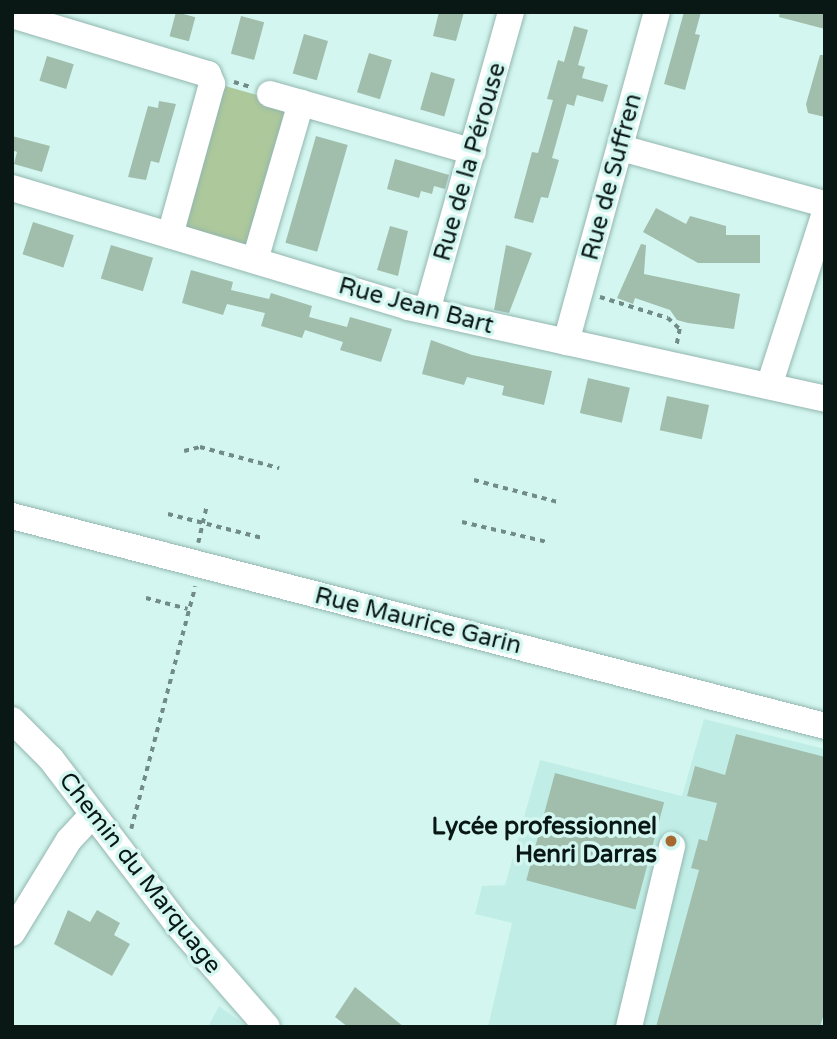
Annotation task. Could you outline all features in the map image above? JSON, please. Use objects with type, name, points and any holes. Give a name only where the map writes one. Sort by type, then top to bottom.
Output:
[{"type":"street","name":"Rue de la Pérouse","points":[[427,311],[511,12]]},
{"type":"street","name":"Rue de Suffren","points":[[566,342],[657,12]]},
{"type":"street","points":[[12,15],[208,74],[212,84],[170,235]]},
{"type":"street","points":[[270,94],[473,152]]},
{"type":"street","points":[[255,260],[301,103]]},
{"type":"street","points":[[621,148],[825,204]]},
{"type":"street","name":"Rue Jean Bart","points":[[12,188],[427,311],[825,399]]},
{"type":"street","points":[[769,386],[825,213]]},
{"type":"street","name":"Rue Maurice Garin","points":[[12,516],[158,554],[199,555],[825,726]]},
{"type":"street","name":"Chemin du Marquage","points":[[12,720],[51,759],[178,925],[267,1027]]},
{"type":"street","points":[[12,933],[69,840],[93,814]]},
{"type":"street","points":[[629,1027],[672,846]]},
{"type":"path","points":[[208,74],[270,94]]},
{"type":"path","points":[[581,293],[668,318],[680,329],[672,367]]},
{"type":"path","points":[[184,451],[200,447],[279,468]]},
{"type":"path","points":[[474,480],[558,502]]},
{"type":"path","points":[[119,848],[129,836],[189,609],[207,505]]},
{"type":"path","points":[[168,514],[262,538]]},
{"type":"path","points":[[462,522],[547,542]]},
{"type":"path","points":[[146,598],[189,609]]},
{"type":"shaded area","name":"Lycée professionnel Henri Darras","points":[[704,719],[825,749],[825,1027],[488,1027],[512,923],[475,914],[482,886],[505,885],[540,760],[682,796]]},
{"type":"shaded area","points":[[219,1006],[248,1027],[208,1027]]},
{"type":"green space","points":[[225,86],[288,104],[255,244],[244,249],[185,232],[179,223],[217,93]]},
{"type":"building","points":[[176,12],[195,17],[189,41],[170,36]]},
{"type":"building","points":[[439,12],[464,12],[456,41],[433,36]]},
{"type":"building","points":[[684,12],[701,12],[695,34],[700,35],[685,90],[664,84]]},
{"type":"building","points":[[780,12],[825,12],[825,29],[779,17]]},
{"type":"building","points":[[241,16],[264,22],[254,60],[231,54]]},
{"type":"building","points":[[574,26],[588,30],[578,65],[585,67],[582,78],[608,85],[603,102],[577,95],[574,106],[567,104],[552,158],[559,160],[548,198],[541,197],[533,223],[514,218],[532,152],[538,153],[553,100],[547,99],[558,60],[564,62]]},
{"type":"building","points":[[304,34],[328,41],[317,80],[293,73]]},
{"type":"building","points":[[369,53],[392,60],[380,99],[357,92]]},
{"type":"building","points":[[820,55],[825,55],[825,117],[808,113],[806,104]]},
{"type":"building","points":[[47,56],[74,64],[66,89],[39,81]]},
{"type":"building","points":[[431,72],[455,79],[444,116],[420,109]]},
{"type":"building","points":[[159,101],[176,104],[159,163],[151,161],[146,180],[128,177],[148,106],[158,108]]},
{"type":"building","points":[[12,136],[50,146],[42,172],[14,164],[17,152],[12,150]]},
{"type":"building","points":[[316,136],[348,145],[317,252],[285,243]]},
{"type":"building","points":[[395,159],[449,175],[445,189],[434,186],[432,194],[421,191],[419,198],[387,189]]},
{"type":"building","points":[[656,208],[686,224],[690,216],[726,226],[726,235],[760,235],[760,263],[698,263],[643,232]]},
{"type":"building","points":[[33,222],[74,235],[63,268],[22,254]]},
{"type":"building","points":[[390,226],[408,231],[398,276],[377,270]]},
{"type":"building","points":[[641,244],[646,245],[644,274],[740,294],[734,329],[688,323],[677,320],[670,310],[635,298],[633,304],[617,298]]},
{"type":"building","points":[[111,245],[153,258],[143,291],[101,278]]},
{"type":"building","points":[[506,245],[532,253],[509,313],[494,310]]},
{"type":"building","points":[[191,270],[233,282],[231,290],[269,299],[271,293],[312,306],[309,317],[347,327],[350,317],[392,329],[381,362],[340,350],[343,342],[305,330],[302,338],[261,326],[265,313],[227,304],[223,315],[182,303]]},
{"type":"building","points":[[431,340],[472,355],[552,371],[544,405],[502,395],[504,386],[467,377],[464,385],[422,374]]},
{"type":"building","points":[[588,378],[630,388],[622,423],[580,413]]},
{"type":"building","points":[[667,396],[709,405],[702,439],[660,430]]},
{"type":"building","points":[[736,734],[825,757],[825,1010],[820,1027],[656,1027],[699,870],[691,868],[699,839],[707,841],[717,803],[687,796],[695,766],[725,775]]},
{"type":"building","points":[[555,773],[664,802],[635,909],[526,880]]},
{"type":"building","points":[[68,910],[90,922],[97,910],[120,923],[114,935],[130,944],[112,976],[54,944]]},
{"type":"building","points":[[355,987],[404,1027],[348,1027],[335,1017]]},
{"type":"place","name":"Lycée professionnel Henri Darras","points":[[671,841]]}]
